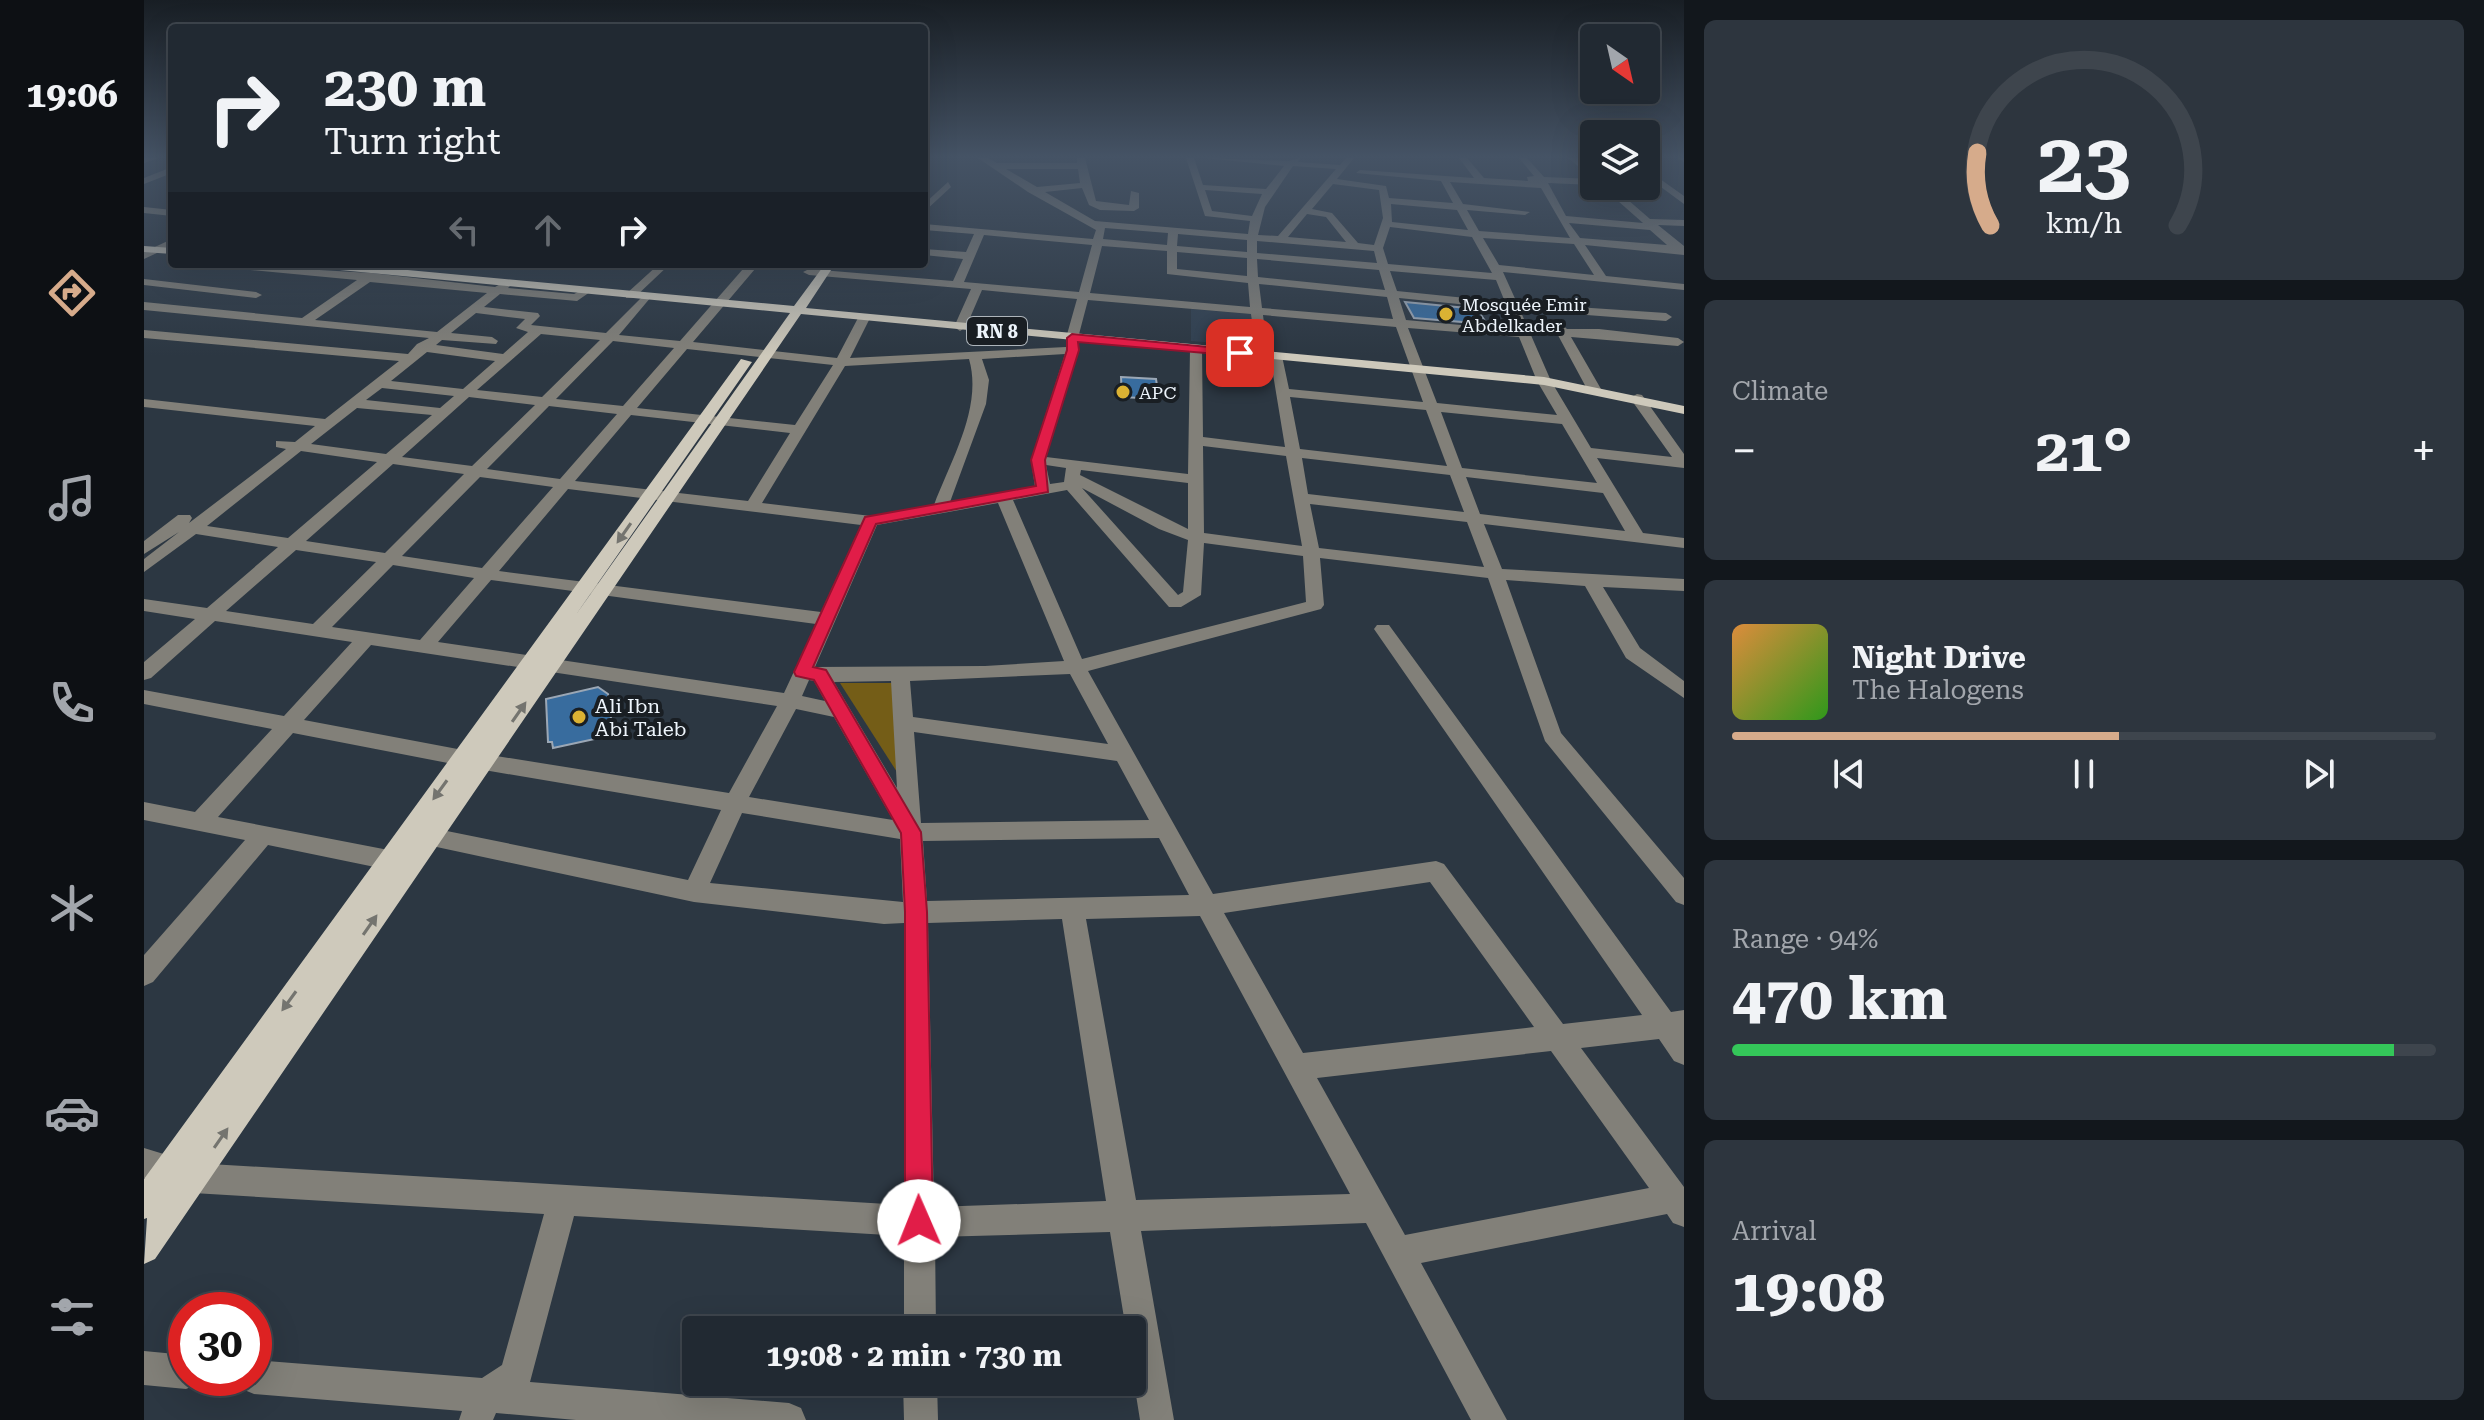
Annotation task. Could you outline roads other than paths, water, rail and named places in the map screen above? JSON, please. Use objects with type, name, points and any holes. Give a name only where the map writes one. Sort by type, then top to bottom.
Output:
[{"type":"main road","name":"RN 8","points":[[334,268],[495,287],[637,296],[960,327],[1073,344],[1196,349],[1544,381],[1684,410]]},
{"type":"main road","points":[[144,1204],[401,863],[819,268]]},
{"type":"main road","points":[[401,863],[432,837],[473,760]]},
{"type":"main road","points":[[144,1248],[168,1170]]},
{"type":"street","points":[[1043,489],[1038,460],[1073,344],[1101,229],[1093,224]]},
{"type":"street","points":[[1097,224],[1378,248]]},
{"type":"street","points":[[811,673],[985,673],[1076,667],[1315,605],[1311,552],[1282,392],[1257,311],[1251,254],[1255,224]]},
{"type":"street","points":[[1282,238],[1294,224]]},
{"type":"street","points":[[1337,224],[1354,245]]},
{"type":"street","points":[[1387,224],[1378,248],[1390,292],[1430,408],[1532,672],[1552,736],[1684,895]]},
{"type":"street","points":[[1389,224],[1682,251]]},
{"type":"street","points":[[1469,224],[1498,272],[1544,381],[1637,537]]},
{"type":"street","points":[[1533,224],[1542,239]]},
{"type":"street","points":[[1566,224],[1602,278]]},
{"type":"street","points":[[1622,224],[1645,224]]},
{"type":"street","points":[[1650,224],[1682,251]]},
{"type":"street","points":[[1630,225],[1657,257]]},
{"type":"street","points":[[928,227],[1382,265],[1531,271],[1602,278],[1658,300],[1684,355]]},
{"type":"street","points":[[1173,230],[1171,272],[1513,306],[1549,309],[1658,300],[1683,286],[1674,276]]},
{"type":"street","points":[[957,285],[980,232]]},
{"type":"street","points":[[1510,236],[1517,248]]},
{"type":"street","points":[[144,256],[150,249]]},
{"type":"street","points":[[928,252],[970,256]]},
{"type":"street","points":[[144,256],[168,259]]},
{"type":"street","points":[[1524,260],[1531,271]]},
{"type":"street","points":[[197,288],[233,268]]},
{"type":"street","points":[[271,268],[373,274]]},
{"type":"street","points":[[317,631],[609,338],[637,296],[662,268]]},
{"type":"street","points":[[424,647],[749,268]]},
{"type":"street","points":[[819,268],[1082,297],[1522,334]]},
{"type":"street","points":[[304,322],[373,274]]},
{"type":"street","points":[[144,282],[256,295]]},
{"type":"street","points":[[144,567],[319,422],[401,358],[472,309],[495,287]]},
{"type":"street","points":[[428,339],[495,287]]},
{"type":"street","points":[[960,327],[978,287]]},
{"type":"street","points":[[144,306],[304,322],[428,339],[492,341]]},
{"type":"street","points":[[472,309],[534,316],[522,328],[841,362],[1073,344]]},
{"type":"street","points":[[1549,309],[1594,389]]},
{"type":"street","points":[[146,336],[195,311]]},
{"type":"street","points":[[752,507],[841,362],[864,318]]},
{"type":"street","points":[[144,673],[538,330]]},
{"type":"street","points":[[1564,333],[1599,333],[1678,342]]},
{"type":"street","points":[[146,336],[401,358]]},
{"type":"street","points":[[428,339],[504,358]]},
{"type":"street","points":[[1073,475],[1175,603],[1192,595],[1196,537],[1196,349]]},
{"type":"street","points":[[940,509],[979,404],[982,380],[974,354]]},
{"type":"street","points":[[144,403],[319,422],[352,403],[401,358]]},
{"type":"street","points":[[377,383],[798,430]]},
{"type":"street","points":[[1282,392],[1566,420]]},
{"type":"street","points":[[1637,398],[1684,463]]},
{"type":"street","points":[[352,403],[441,412]]},
{"type":"street","points":[[1196,441],[1607,489]]},
{"type":"street","points":[[144,549],[289,446],[476,473],[871,521],[1004,498],[1043,489],[1073,475],[1196,479]]},
{"type":"street","points":[[1586,452],[1684,463]]},
{"type":"street","points":[[1038,460],[1073,475],[1165,526],[1196,537],[1495,576],[1684,585]]},
{"type":"street","points":[[1004,498],[1076,667],[1490,1420]]},
{"type":"street","points":[[1301,498],[1684,543]]},
{"type":"street","points":[[694,892],[736,801],[790,701],[811,673],[827,619],[871,521]]},
{"type":"street","points":[[174,526],[594,590],[827,619]]},
{"type":"street","points":[[1592,583],[1633,653],[1684,691]]},
{"type":"street","points":[[144,605],[841,711]]},
{"type":"street","points":[[1383,629],[1674,1024],[1684,1052]]},
{"type":"street","points":[[200,822],[366,639]]},
{"type":"street","points":[[811,673],[841,711],[911,832]]},
{"type":"street","points":[[900,674],[916,912],[920,1316]]},
{"type":"street","points":[[144,697],[473,760],[911,832],[1165,829]]},
{"type":"street","points":[[903,723],[1124,754]]},
{"type":"street","points":[[144,811],[401,863]]},
{"type":"street","points":[[144,974],[263,835]]},
{"type":"street","points":[[432,837],[694,892],[884,913],[1207,905],[1436,871],[1679,1205],[1399,1252]]},
{"type":"street","points":[[1072,908],[1157,1420]]},
{"type":"street","points":[[1297,1067],[1674,1024]]},
{"type":"street","points":[[168,1170],[563,1200],[919,1221],[1375,1208]]},
{"type":"street","points":[[480,1408],[516,1376],[563,1200]]},
{"type":"street","points":[[144,1368],[168,1370]]},
{"type":"street","points":[[272,1379],[480,1408],[789,1420]]},
{"type":"street","points":[[920,1396],[921,1420]]},
{"type":"place","name":"Mosquée Emir Abdelkader","points":[[1446,314]]},
{"type":"place","name":"APC","points":[[1123,392]]},
{"type":"place","name":"Ali Ibn Abi Taleb","points":[[579,717]]}]
